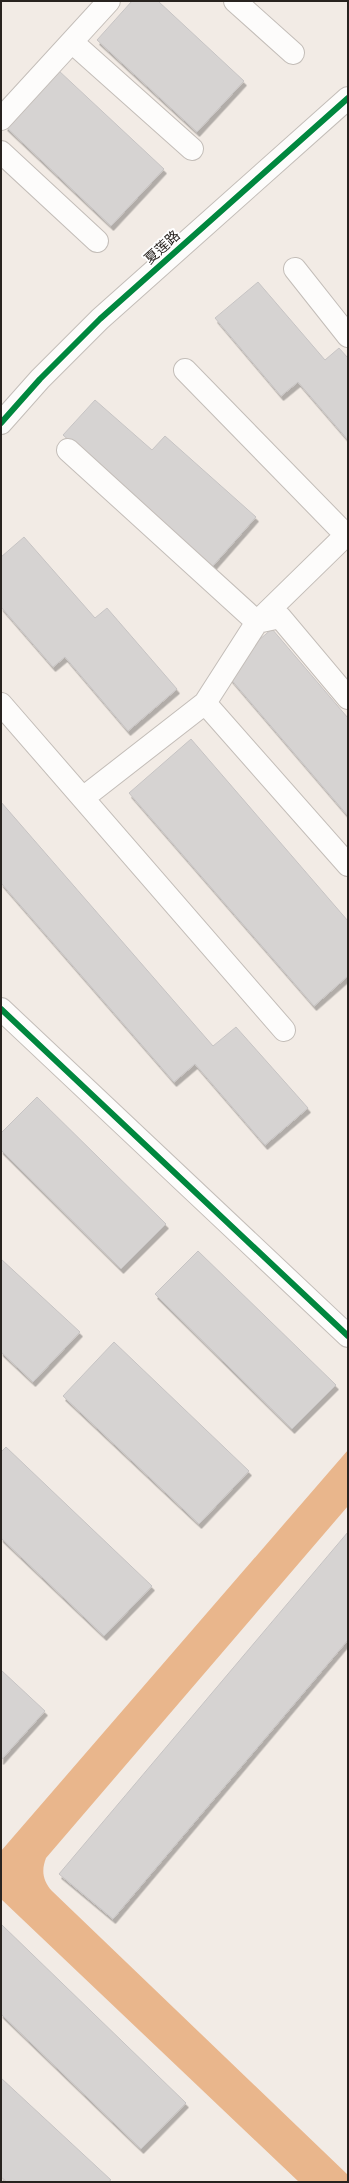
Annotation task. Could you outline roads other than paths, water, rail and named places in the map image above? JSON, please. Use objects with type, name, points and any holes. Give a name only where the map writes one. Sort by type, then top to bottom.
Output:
[{"type":"street","points":[[1,119],[109,1]]},
{"type":"street","points":[[235,1],[293,53]]},
{"type":"street","points":[[72,42],[192,149]]},
{"type":"street","name":"夏莲路","points":[[1,423],[45,374],[100,319],[348,98]]},
{"type":"street","points":[[1,152],[97,241]]},
{"type":"street","points":[[295,269],[348,336]]},
{"type":"street","points":[[83,798],[205,703],[257,622],[347,534],[185,370]]},
{"type":"street","points":[[68,450],[257,622]]},
{"type":"street","points":[[257,622],[280,617],[348,698]]},
{"type":"street","points":[[205,703],[348,865]]},
{"type":"street","points":[[1,704],[284,1030]]},
{"type":"street","points":[[1,1009],[348,1336]]}]
